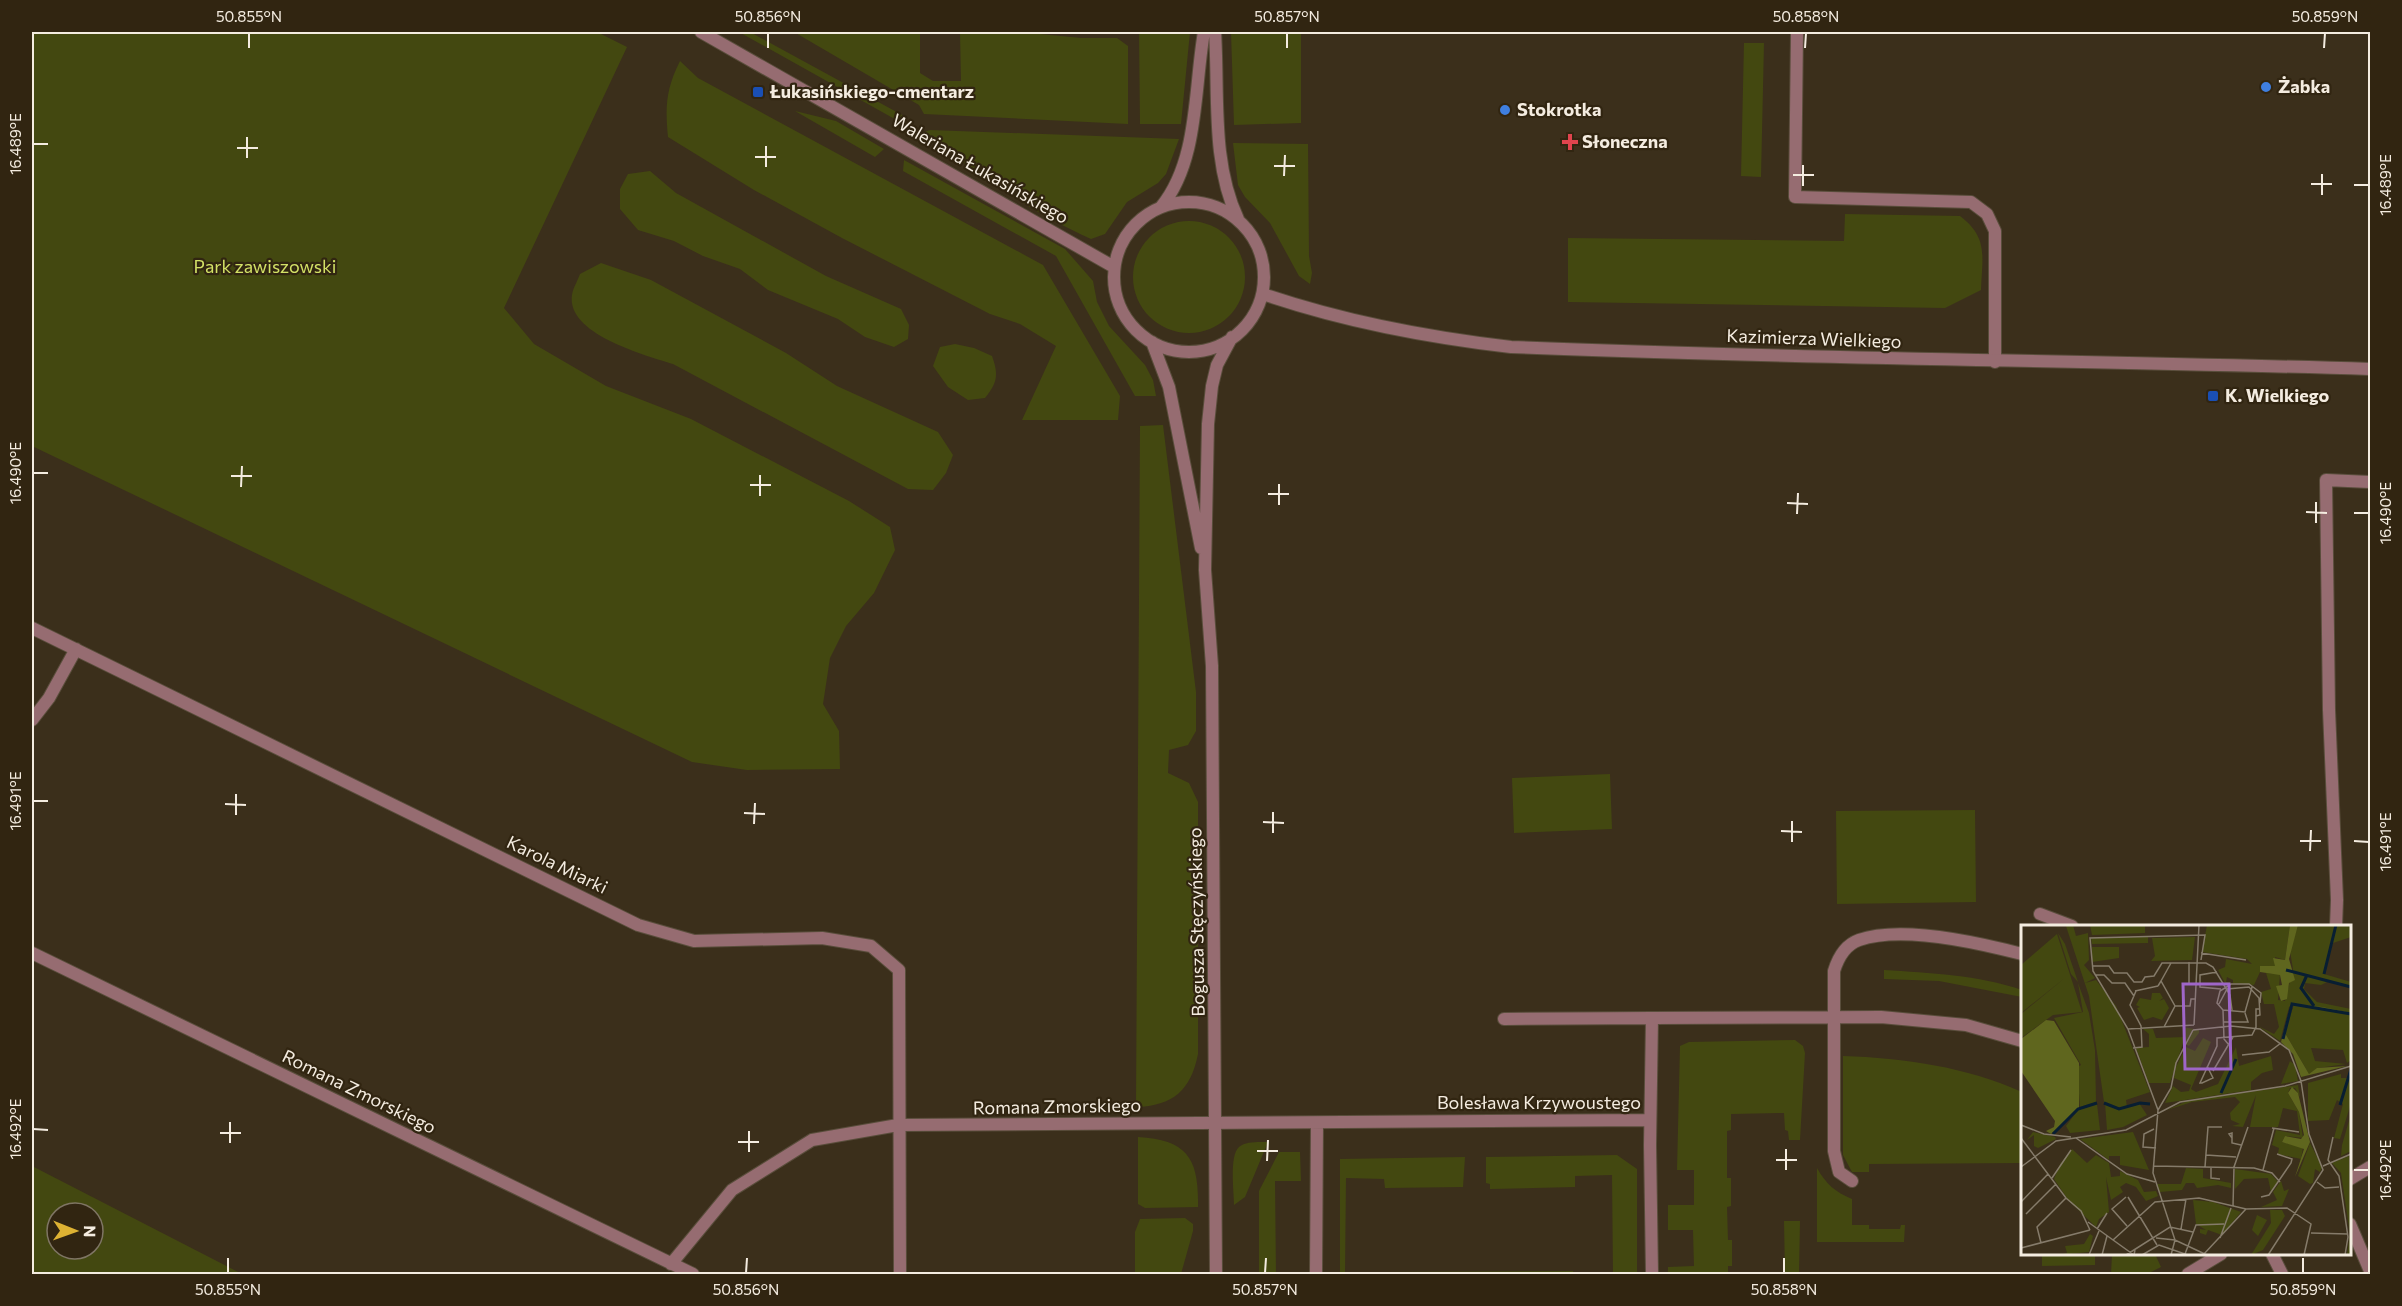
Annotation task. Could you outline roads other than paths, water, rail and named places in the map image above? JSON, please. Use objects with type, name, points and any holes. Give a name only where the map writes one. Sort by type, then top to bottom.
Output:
[{"type":"street","name":"Waleriana Łukasińskiego","points":[[701,32],[1114,267]]},
{"type":"street","points":[[1203,32],[1186,153],[1173,193],[1161,207],[1132,227],[1120,248],[1114,267],[1119,304],[1127,319],[1152,342],[1168,348],[1198,351],[1212,348],[1232,338],[1250,320],[1263,294],[1260,253],[1228,198],[1223,174],[1215,32]]},
{"type":"street","points":[[1797,32],[1795,197],[1971,202],[1987,214],[1995,231],[1995,362]]},
{"type":"street","points":[[1161,207],[1185,202],[1203,203],[1220,208],[1240,222]]},
{"type":"street","name":"Kazimierza Wielkiego","points":[[1263,294],[1326,315],[1382,329],[1440,339],[1511,347],[1995,362],[2213,364],[2370,369]]},
{"type":"street","name":"Bogusza Stęczyńskiego","points":[[1216,1275],[1217,1123],[1212,666],[1205,570],[1208,424],[1212,386],[1217,365],[1232,338]]},
{"type":"street","name":"Bogusza Stęczyńskiego","points":[[1152,342],[1169,387],[1205,570]]},
{"type":"street","points":[[2336,925],[2326,480],[2370,482]]},
{"type":"street","name":"Karola Miarki","points":[[32,628],[638,925],[694,940],[822,938],[872,946],[898,970],[898,1125]]},
{"type":"street","points":[[32,720],[49,698],[76,649]]},
{"type":"street","points":[[2040,914],[2067,925]]},
{"type":"street","points":[[1852,1181],[1843,1177],[1836,1165],[1834,971],[1838,957],[1860,940],[1898,936],[1941,938],[1983,944],[2021,954]]},
{"type":"street","name":"Romana Zmorskiego","points":[[32,953],[693,1275]]},
{"type":"street","points":[[1504,1019],[1881,1017],[1966,1025],[2021,1041]]},
{"type":"street","name":"Bolesława Krzywoustego","points":[[1217,1123],[1650,1120],[1652,1018]]},
{"type":"street","points":[[1650,1120],[1652,1275]]},
{"type":"street","name":"Romana Zmorskiego","points":[[671,1264],[732,1190],[812,1140],[898,1125],[1217,1123]]},
{"type":"street","points":[[1316,1275],[1317,1123]]},
{"type":"street","points":[[898,1125],[900,1275]]},
{"type":"street","points":[[2351,1178],[2370,1167]]},
{"type":"street","points":[[2351,1228],[2370,1271]]},
{"type":"street","points":[[2188,1275],[2219,1255]]},
{"type":"street","points":[[2272,1255],[2282,1275]]},
{"type":"place","name":"Żabka","points":[[2266,87]]},
{"type":"place","name":"Łukasińskiego-cmentarz","points":[[758,92]]},
{"type":"place","name":"Stokrotka","points":[[1505,110]]},
{"type":"place","name":"Słoneczna","points":[[1570,142]]},
{"type":"place","name":"K. Wielkiego","points":[[2213,396]]},
{"type":"park label","name":"Park zawiszowski","points":[[265,267]]}]
